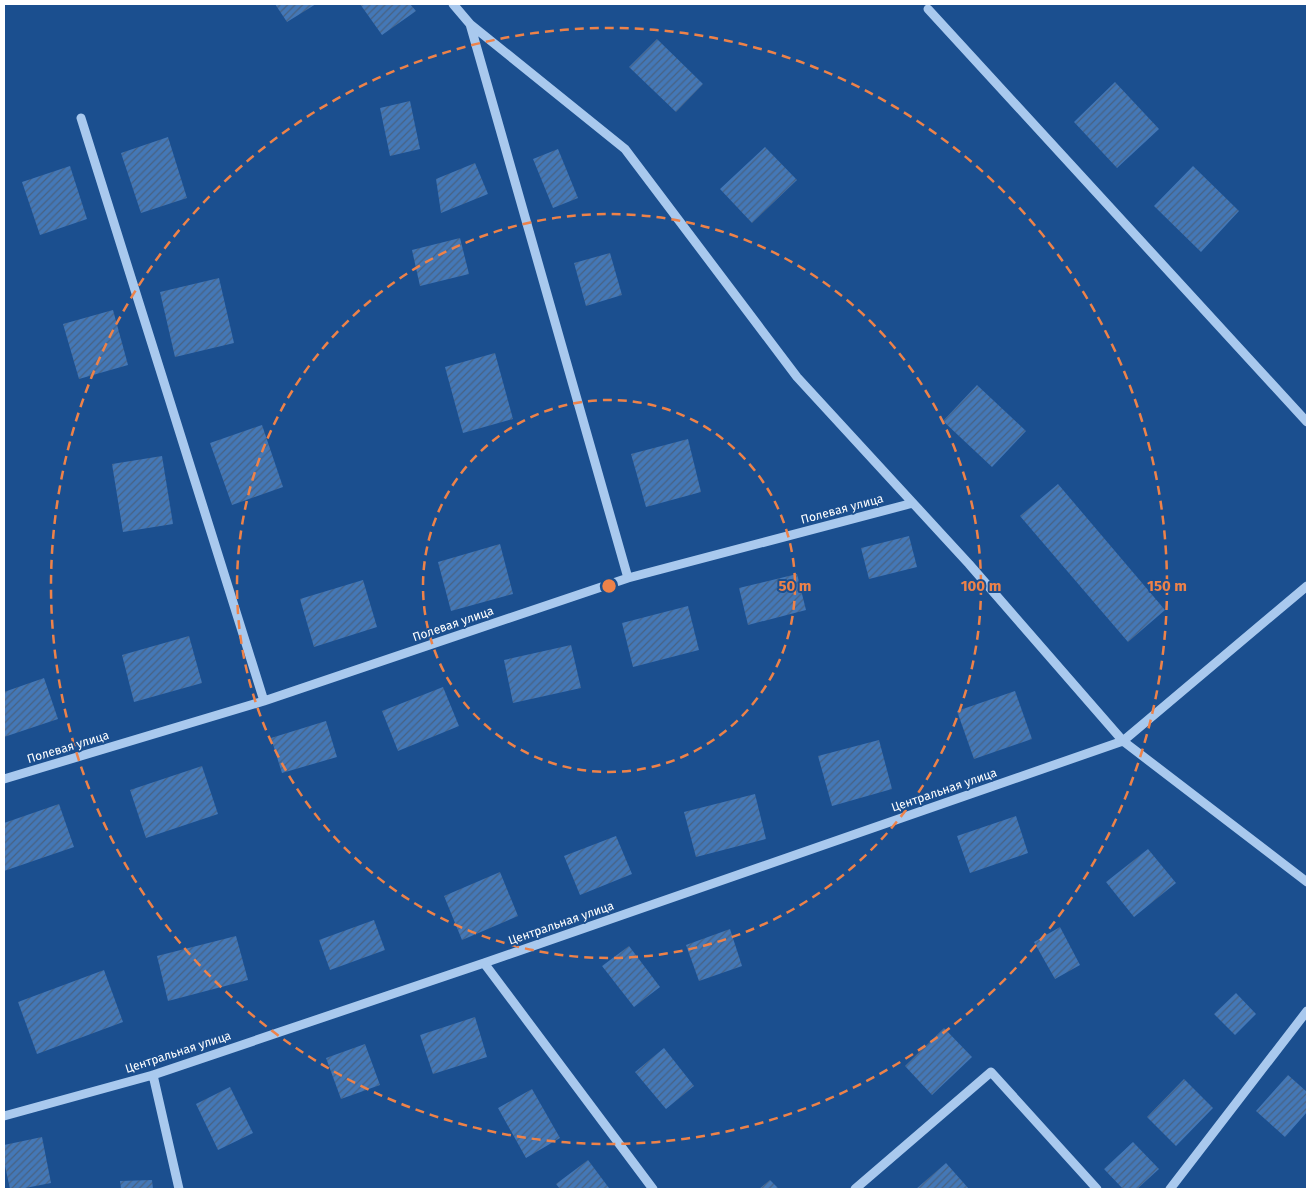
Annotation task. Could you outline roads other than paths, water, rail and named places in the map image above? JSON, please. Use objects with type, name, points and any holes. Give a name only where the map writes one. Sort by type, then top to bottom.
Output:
[{"type":"street","points":[[452,4],[470,24],[625,149],[797,377],[969,564],[1123,741],[1307,882]]},
{"type":"street","points":[[928,9],[1307,422]]},
{"type":"street","points":[[470,24],[628,578]]},
{"type":"street","points":[[81,118],[264,701]]},
{"type":"street","name":"Полевая улица","points":[[4,779],[264,701],[628,578],[913,503]]},
{"type":"street","points":[[1123,741],[1307,586]]},
{"type":"street","name":"Центральная улица","points":[[4,1116],[153,1075],[484,963],[1123,741]]},
{"type":"street","points":[[484,963],[653,1189]]},
{"type":"street","points":[[1170,1189],[1307,1011]]},
{"type":"street","points":[[855,1189],[991,1072],[1097,1189]]},
{"type":"street","points":[[153,1075],[178,1189]]}]
